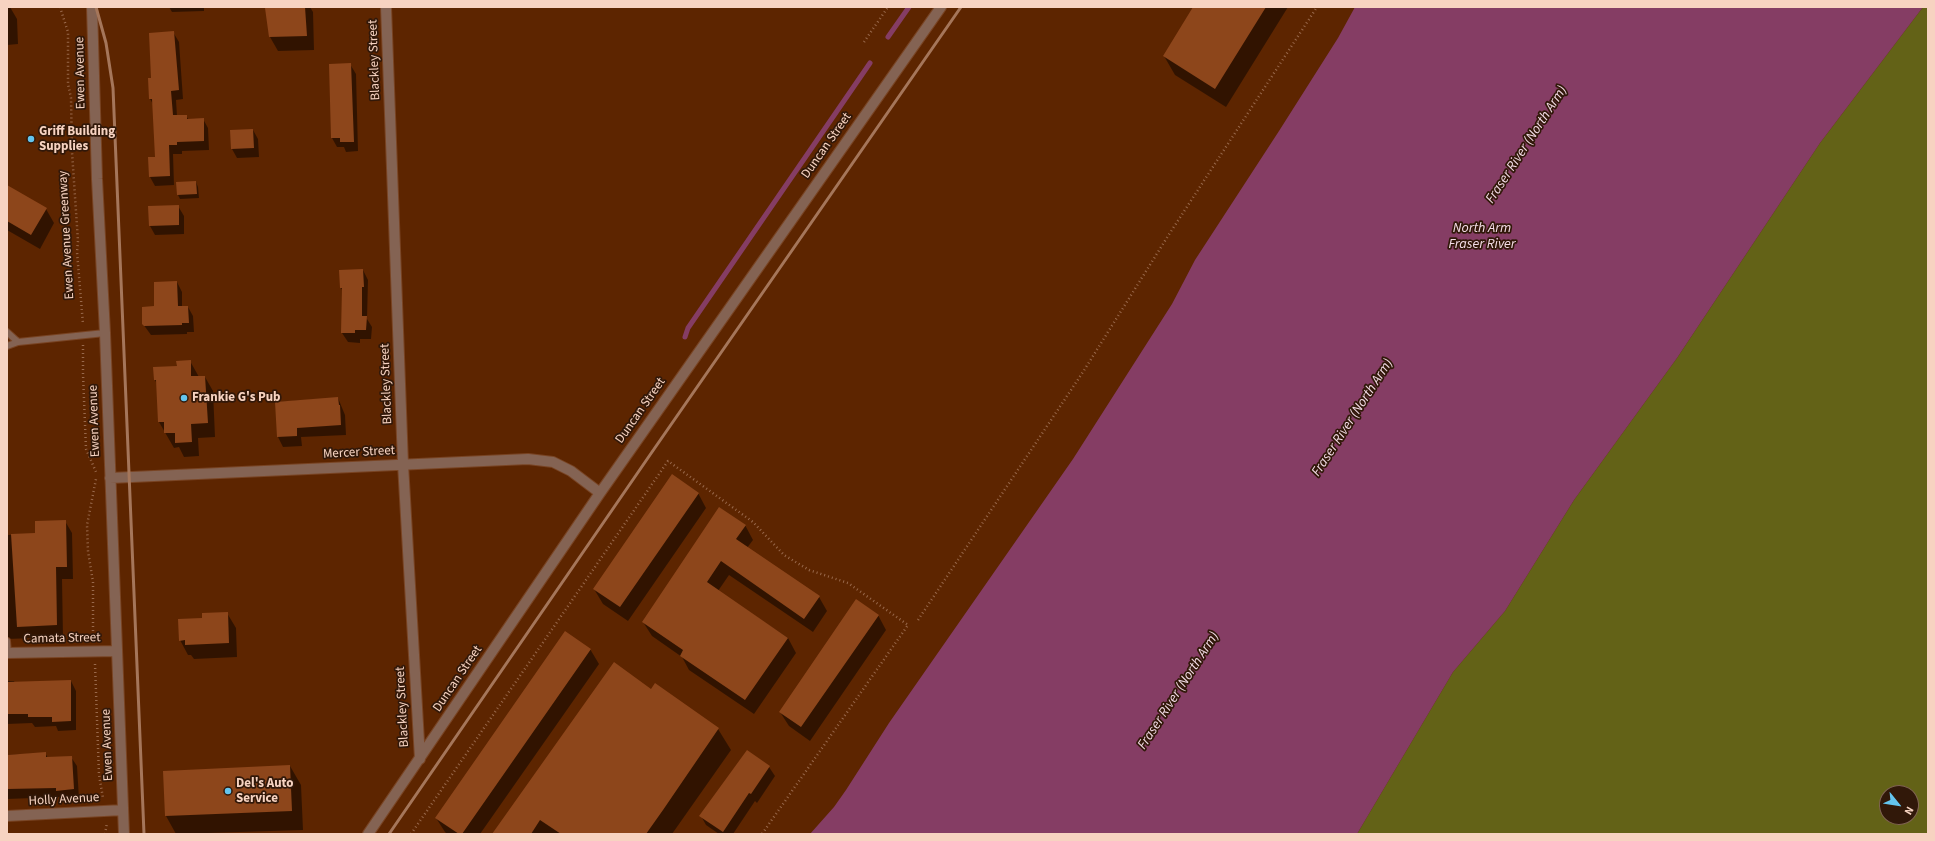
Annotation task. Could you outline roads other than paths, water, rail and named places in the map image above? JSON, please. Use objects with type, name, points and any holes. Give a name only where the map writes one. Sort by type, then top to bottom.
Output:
[{"type":"street","name":"Ewen Avenue","points":[[92,7],[97,179],[105,333],[124,834]]},
{"type":"street","name":"Blackley Street","points":[[386,7],[403,464],[420,759]]},
{"type":"street","name":"Duncan Street","points":[[368,834],[600,493],[941,7]]},
{"type":"street","name":"Mercer Street","points":[[110,478],[528,459],[553,462],[571,471],[600,493]]},
{"type":"street","name":"Camata Street","points":[[7,653],[117,651]]},
{"type":"street","name":"Holly Avenue","points":[[7,816],[123,810]]},
{"type":"lane","points":[[7,332],[18,342]]},
{"type":"lane","points":[[7,346],[18,342],[105,333]]},
{"type":"lane","points":[[7,640],[7,653]]},
{"type":"water","name":"North Arm Fraser River","points":[[1355,7],[1923,7],[1820,143],[1677,358],[1574,500],[1505,611],[1453,672],[1357,834],[810,834],[834,807],[846,790],[889,723],[1073,459],[1172,304],[1195,260],[1338,38]]},
{"type":"waterway","points":[[888,37],[909,7]]},
{"type":"waterway","points":[[685,337],[688,328],[870,63]]},
{"type":"railway","points":[[96,7],[106,43],[113,88],[144,834]]},
{"type":"railway","points":[[389,834],[961,7]]},
{"type":"place","name":"Griff Building Supplies","points":[[31,139]]},
{"type":"place","name":"Frankie G's Pub","points":[[184,398]]},
{"type":"place","name":"Del's Auto Service","points":[[228,791]]},
{"type":"water label","name":"Fraser River (North Arm)","points":[[1527,145]]},
{"type":"water label","name":"Fraser River (North Arm)","points":[[1353,418]]},
{"type":"water label","name":"Fraser River (North Arm)","points":[[1179,691]]}]
